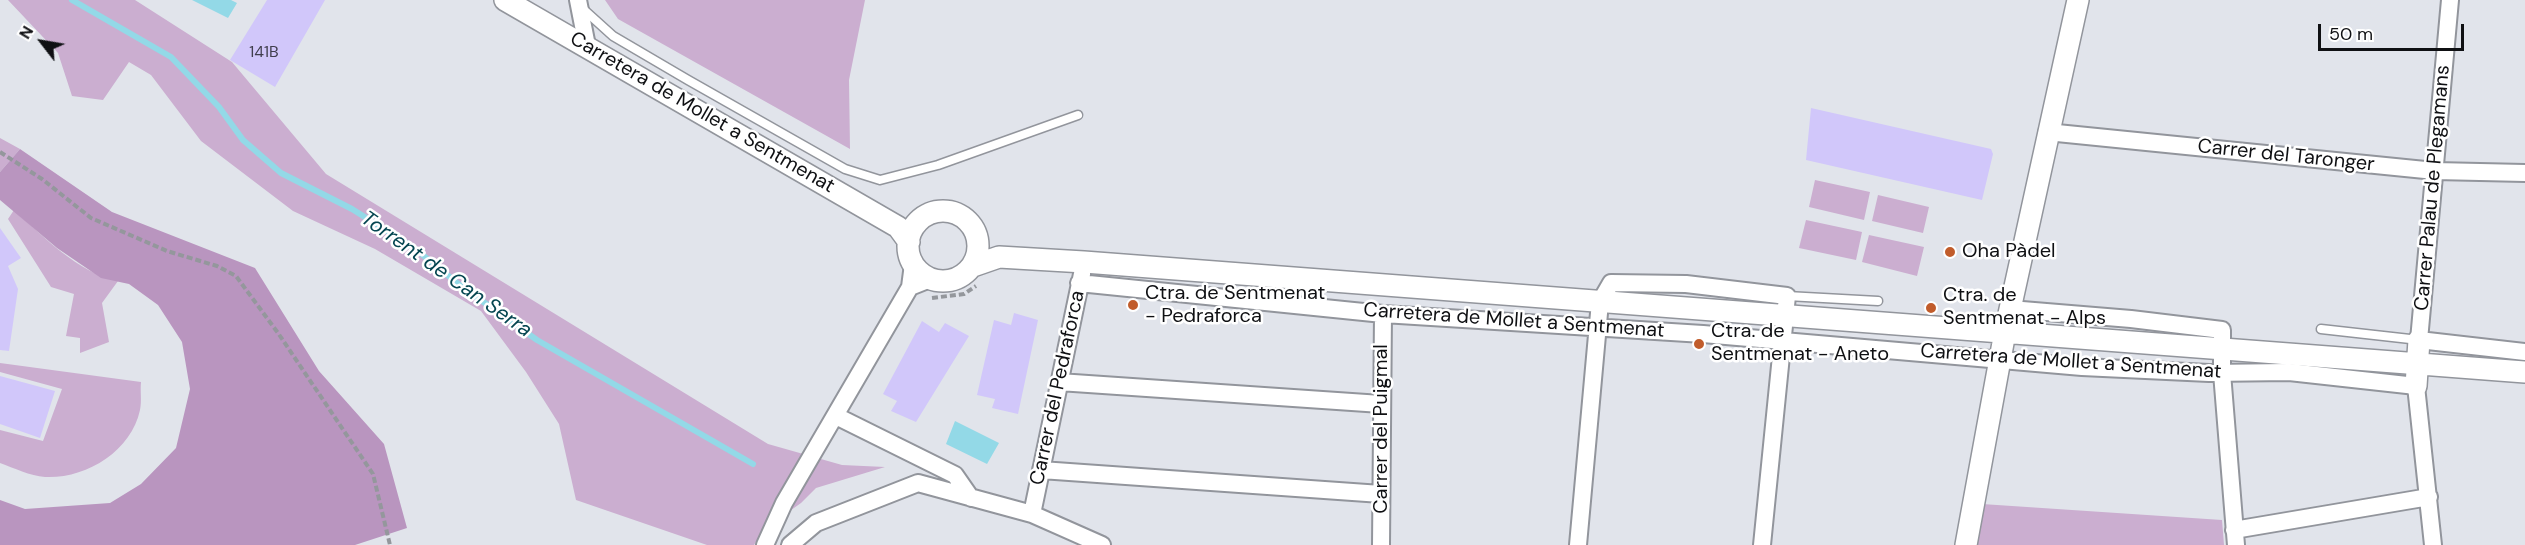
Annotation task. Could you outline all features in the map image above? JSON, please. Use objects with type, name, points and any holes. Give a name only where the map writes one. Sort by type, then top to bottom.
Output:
[{"type":"street","points":[[1966,545],[2004,332],[2078,0]]},
{"type":"street","name":"Carrer Palau de Plegamans","points":[[2419,340],[2450,0]]},
{"type":"street","points":[[575,2],[586,46]]},
{"type":"street","name":"Carretera de Mollet a Sentmenat","points":[[518,3],[586,46],[908,231]]},
{"type":"street","name":"Carrer del Taronger","points":[[2047,132],[2435,171],[2525,173]]},
{"type":"street","points":[[765,545],[784,503],[910,287],[913,264],[908,231],[929,214],[945,211],[961,215],[973,226],[979,241],[978,254],[973,266]]},
{"type":"street","points":[[979,241],[999,257]]},
{"type":"street","name":"Carretera de Mollet a Sentmenat","points":[[930,279],[946,281],[961,277],[973,266],[999,257],[1082,273],[1383,314],[1598,328],[2082,367],[2222,373],[2289,372],[2416,386]]},
{"type":"street","points":[[910,287],[930,279],[913,264]]},
{"type":"street","name":"Carretera de Mollet a Sentmenat","points":[[1082,273],[1600,302],[1786,305],[2004,332],[2221,340],[2417,364],[2525,372]]},
{"type":"street","name":"Carrer del Pedraforca","points":[[1032,514],[1082,273]]},
{"type":"street","points":[[1578,545],[1600,302]]},
{"type":"street","points":[[1762,545],[1786,305]]},
{"type":"street","name":"Carretera de Mollet a Sentmenat","points":[[2010,309],[2132,319],[2221,340]]},
{"type":"street","name":"Carrer del Puigmal","points":[[1381,545],[1383,314]]},
{"type":"street","points":[[2221,340],[2235,537],[2429,497]]},
{"type":"street","points":[[2433,545],[2416,386],[2419,340],[2525,352]]},
{"type":"street","points":[[1059,382],[1381,404]]},
{"type":"street","points":[[836,416],[955,475],[971,498]]},
{"type":"street","points":[[1041,470],[1381,494]]},
{"type":"street","points":[[790,545],[816,523],[918,483],[1032,514],[1102,545]]},
{"type":"lane","points":[[575,2],[613,36],[688,80],[845,169],[880,180],[938,165],[1078,115]]},
{"type":"lane","points":[[1786,305],[1878,301]]},
{"type":"lane","points":[[2321,329],[2419,340]]},
{"type":"path","points":[[0,153],[42,179],[91,218],[167,251],[217,266],[236,276],[278,333],[373,474],[390,545]]},
{"type":"shaded area","points":[[8,0],[135,0],[232,62],[326,174],[768,444],[842,465],[885,467],[816,488],[801,503],[763,530],[754,545],[707,545],[576,500],[559,424],[526,372],[481,311],[375,249],[293,211],[201,141],[151,75],[129,62],[103,100],[72,96],[58,53]]},
{"type":"shaded area","points":[[605,0],[865,0],[849,80],[850,149],[618,19]]},
{"type":"shaded area","points":[[0,138],[20,149],[0,172]]},
{"type":"shaded area","points":[[20,149],[112,212],[255,268],[319,371],[384,444],[407,528],[355,545],[0,545],[0,500],[25,509],[110,503],[141,484],[176,448],[190,389],[182,342],[158,305],[129,284],[101,278],[57,248],[0,200],[0,172]]},
{"type":"shaded area","points":[[1815,180],[1870,192],[1864,220],[1809,207]]},
{"type":"shaded area","points":[[1878,195],[1929,207],[1923,233],[1872,221]]},
{"type":"shaded area","points":[[14,210],[75,262],[118,281],[102,303],[109,342],[80,353],[80,338],[66,336],[74,294],[51,287],[8,219]]},
{"type":"shaded area","points":[[1806,220],[1862,232],[1856,260],[1799,248]]},
{"type":"shaded area","points":[[1869,235],[1924,247],[1917,276],[1862,262]]},
{"type":"shaded area","points":[[0,363],[141,382],[141,407],[135,425],[117,450],[90,468],[75,473],[45,477],[0,463],[0,430],[43,441],[62,389],[0,372]]},
{"type":"shaded area","points":[[1982,504],[2222,520],[2224,545],[1975,545]]},
{"type":"water","points":[[192,0],[231,0],[237,3],[228,18]]},
{"type":"water","points":[[955,421],[999,443],[987,464],[946,444]]},
{"type":"building","points":[[267,0],[325,0],[275,87],[230,60]]},
{"type":"building","points":[[1811,108],[1991,149],[1993,154],[1982,200],[1806,160]]},
{"type":"building","points":[[0,228],[21,258],[8,266],[18,289],[9,351],[0,350]]},
{"type":"building","points":[[1014,313],[1038,320],[1018,414],[992,408],[995,399],[977,395],[994,320],[1011,325]]},
{"type":"building","points":[[922,321],[939,332],[945,323],[969,336],[916,422],[891,411],[897,401],[883,394]]},
{"type":"building","points":[[0,376],[55,391],[40,438],[0,424]]},
{"type":"waterway","name":"Torrent de Can Serra","points":[[72,0],[171,57],[219,107],[243,140],[281,173],[352,209],[414,248],[461,286],[537,340],[753,464]]},
{"type":"place","name":"Oha Pàdel","points":[[1950,252]]},
{"type":"place","name":"Ctra. de Sentmenat - Pedraforca","points":[[1133,305]]},
{"type":"place","name":"Ctra. de Sentmenat - Alps","points":[[1931,308]]},
{"type":"place","name":"Ctra. de Sentmenat - Aneto","points":[[1699,344]]}]
